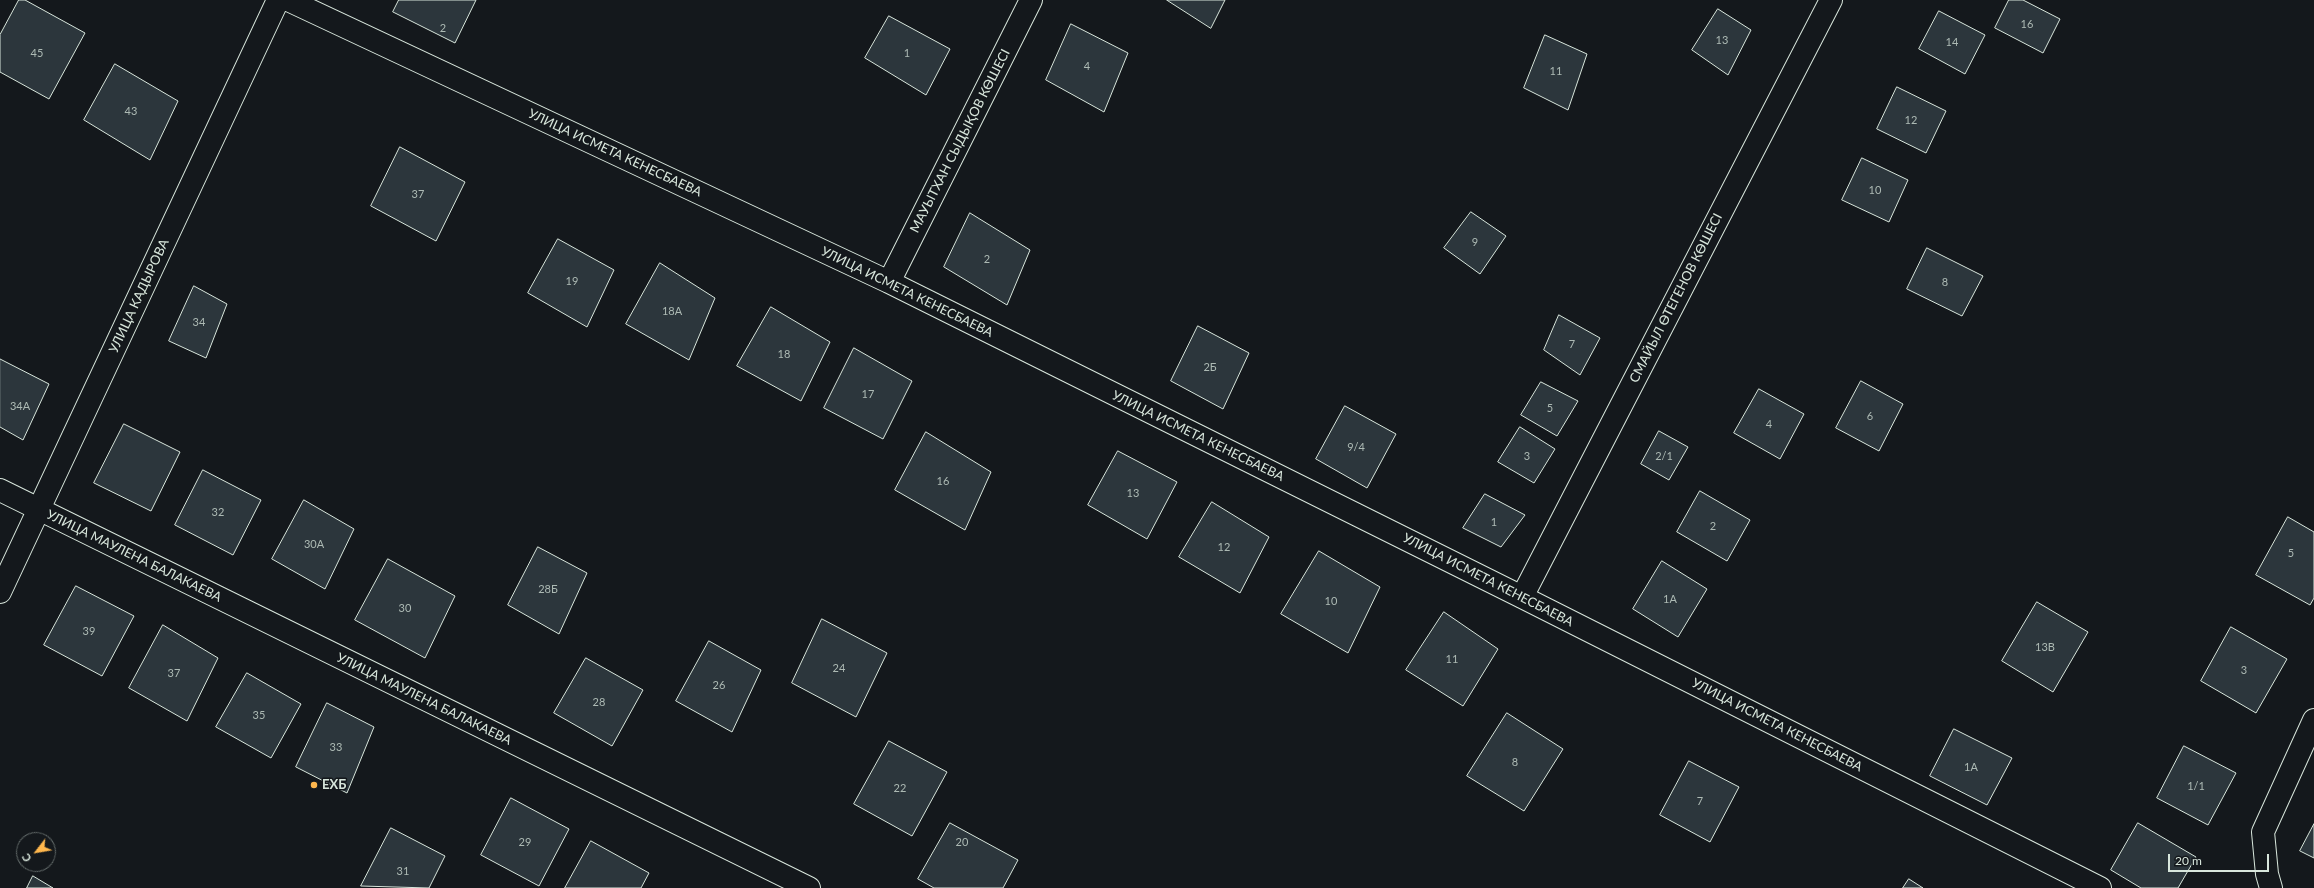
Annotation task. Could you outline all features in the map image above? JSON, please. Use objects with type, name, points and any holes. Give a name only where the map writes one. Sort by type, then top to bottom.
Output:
[{"type":"street","name":"УЛИЦА КАДЫРОВА","points":[[0,592],[278,0]]},
{"type":"street","name":"УЛИЦА ИСМЕТА КЕНЕСБАЕВА","points":[[288,0],[889,282],[1522,597],[2100,888]]},
{"type":"street","name":"МАУЫТХАН СЫДЫҚОВ КӨШЕСІ","points":[[889,282],[1031,0]]},
{"type":"street","name":"СМАЙЫЛ ӨТЕГЕНОВ КӨШЕСІ","points":[[1522,597],[1831,0]]},
{"type":"street","name":"УЛИЦА МАУЛЕНА БАЛАКАЕВА","points":[[0,490],[809,888]]},
{"type":"street","points":[[2271,888],[2267,874],[2263,832],[2314,720]]},
{"type":"building","points":[[19,0],[25,0],[85,33],[49,99],[0,72],[0,35]]},
{"type":"building","points":[[399,0],[476,0],[455,43],[393,12]]},
{"type":"building","points":[[1167,0],[1225,0],[1211,28]]},
{"type":"building","points":[[2009,0],[2023,0],[2060,19],[2043,53],[1995,28]]},
{"type":"building","points":[[1718,9],[1751,30],[1728,75],[1692,50]]},
{"type":"building","points":[[1939,11],[1985,35],[1965,74],[1919,49]]},
{"type":"building","points":[[889,16],[950,49],[926,95],[865,58]]},
{"type":"building","points":[[1071,24],[1128,53],[1104,112],[1046,80]]},
{"type":"building","points":[[1545,35],[1587,54],[1568,110],[1524,88]]},
{"type":"building","points":[[115,64],[178,101],[150,160],[84,120]]},
{"type":"building","points":[[1897,87],[1946,111],[1926,153],[1877,129]]},
{"type":"building","points":[[400,147],[465,182],[436,241],[371,206]]},
{"type":"building","points":[[1862,158],[1908,180],[1889,222],[1842,200]]},
{"type":"building","points":[[1471,212],[1506,236],[1480,274],[1444,248]]},
{"type":"building","points":[[970,213],[1030,250],[1007,305],[944,267]]},
{"type":"building","points":[[558,239],[614,270],[587,327],[528,293]]},
{"type":"building","points":[[1927,248],[1983,276],[1962,316],[1907,289]]},
{"type":"building","points":[[660,263],[715,298],[689,360],[626,324]]},
{"type":"building","points":[[194,286],[227,304],[206,358],[169,341]]},
{"type":"building","points":[[771,307],[830,342],[801,401],[737,366]]},
{"type":"building","points":[[1559,315],[1600,338],[1580,375],[1544,350]]},
{"type":"building","points":[[1198,326],[1249,353],[1223,409],[1171,381]]},
{"type":"building","points":[[854,348],[912,381],[883,439],[824,408]]},
{"type":"building","points":[[0,359],[49,384],[23,440],[0,427]]},
{"type":"building","points":[[1861,381],[1903,404],[1879,451],[1836,428]]},
{"type":"building","points":[[1541,382],[1578,401],[1557,436],[1521,415]]},
{"type":"building","points":[[1759,389],[1804,414],[1780,459],[1734,433]]},
{"type":"building","points":[[1345,406],[1396,434],[1367,488],[1316,459]]},
{"type":"building","points":[[124,424],[180,452],[151,511],[94,483]]},
{"type":"building","points":[[1520,427],[1555,449],[1534,483],[1498,462]]},
{"type":"building","points":[[1659,431],[1688,447],[1669,480],[1641,464]]},
{"type":"building","points":[[926,432],[991,472],[965,530],[895,490]]},
{"type":"building","points":[[1118,451],[1177,482],[1147,539],[1088,505]]},
{"type":"building","points":[[203,470],[261,500],[233,555],[175,525]]},
{"type":"building","points":[[1700,491],[1750,520],[1727,561],[1677,532]]},
{"type":"building","points":[[1485,494],[1525,515],[1501,547],[1463,528]]},
{"type":"building","points":[[304,500],[354,529],[325,589],[272,559]]},
{"type":"building","points":[[1212,502],[1269,537],[1240,593],[1179,557]]},
{"type":"building","points":[[2288,517],[2314,532],[2314,598],[2310,605],[2256,575]]},
{"type":"building","points":[[538,547],[587,573],[559,634],[508,605]]},
{"type":"building","points":[[1319,551],[1380,587],[1348,653],[1281,614]]},
{"type":"building","points":[[388,559],[455,596],[425,658],[355,620]]},
{"type":"building","points":[[1662,561],[1707,589],[1678,637],[1633,609]]},
{"type":"building","points":[[76,586],[134,616],[102,676],[44,645]]},
{"type":"building","points":[[2037,602],[2088,632],[2053,692],[2002,661]]},
{"type":"building","points":[[1444,612],[1498,649],[1463,706],[1406,670]]},
{"type":"building","points":[[822,619],[887,653],[856,717],[792,683]]},
{"type":"building","points":[[163,625],[218,658],[187,721],[129,688]]},
{"type":"building","points":[[2231,627],[2287,659],[2256,713],[2201,681]]},
{"type":"building","points":[[709,641],[761,670],[732,732],[676,701]]},
{"type":"building","points":[[586,658],[643,690],[612,746],[554,713]]},
{"type":"building","points":[[247,673],[301,704],[271,758],[216,727]]},
{"type":"building","points":[[327,703],[374,727],[347,793],[296,767]]},
{"type":"building","points":[[1507,713],[1563,749],[1524,811],[1467,776]]},
{"type":"building","points":[[1954,729],[2012,758],[1987,805],[1930,776]]},
{"type":"building","points":[[889,741],[947,772],[912,836],[854,804]]},
{"type":"building","points":[[2184,746],[2236,773],[2208,825],[2157,798]]},
{"type":"building","points":[[1689,761],[1739,787],[1710,842],[1660,815]]},
{"type":"building","points":[[511,798],[569,829],[539,886],[481,855]]},
{"type":"building","points":[[950,823],[1018,860],[1003,888],[934,888],[918,879]]},
{"type":"building","points":[[2138,823],[2196,857],[2178,888],[2141,888],[2111,870]]},
{"type":"building","points":[[2314,824],[2314,858],[2300,851]]},
{"type":"building","points":[[391,828],[445,856],[429,888],[361,886]]},
{"type":"building","points":[[591,841],[649,873],[641,888],[565,888]]},
{"type":"building","points":[[33,876],[53,888],[27,888]]},
{"type":"building","points":[[1909,879],[1923,888],[1903,888]]},
{"type":"place","name":"ЕХБ","points":[[314,785]]}]
